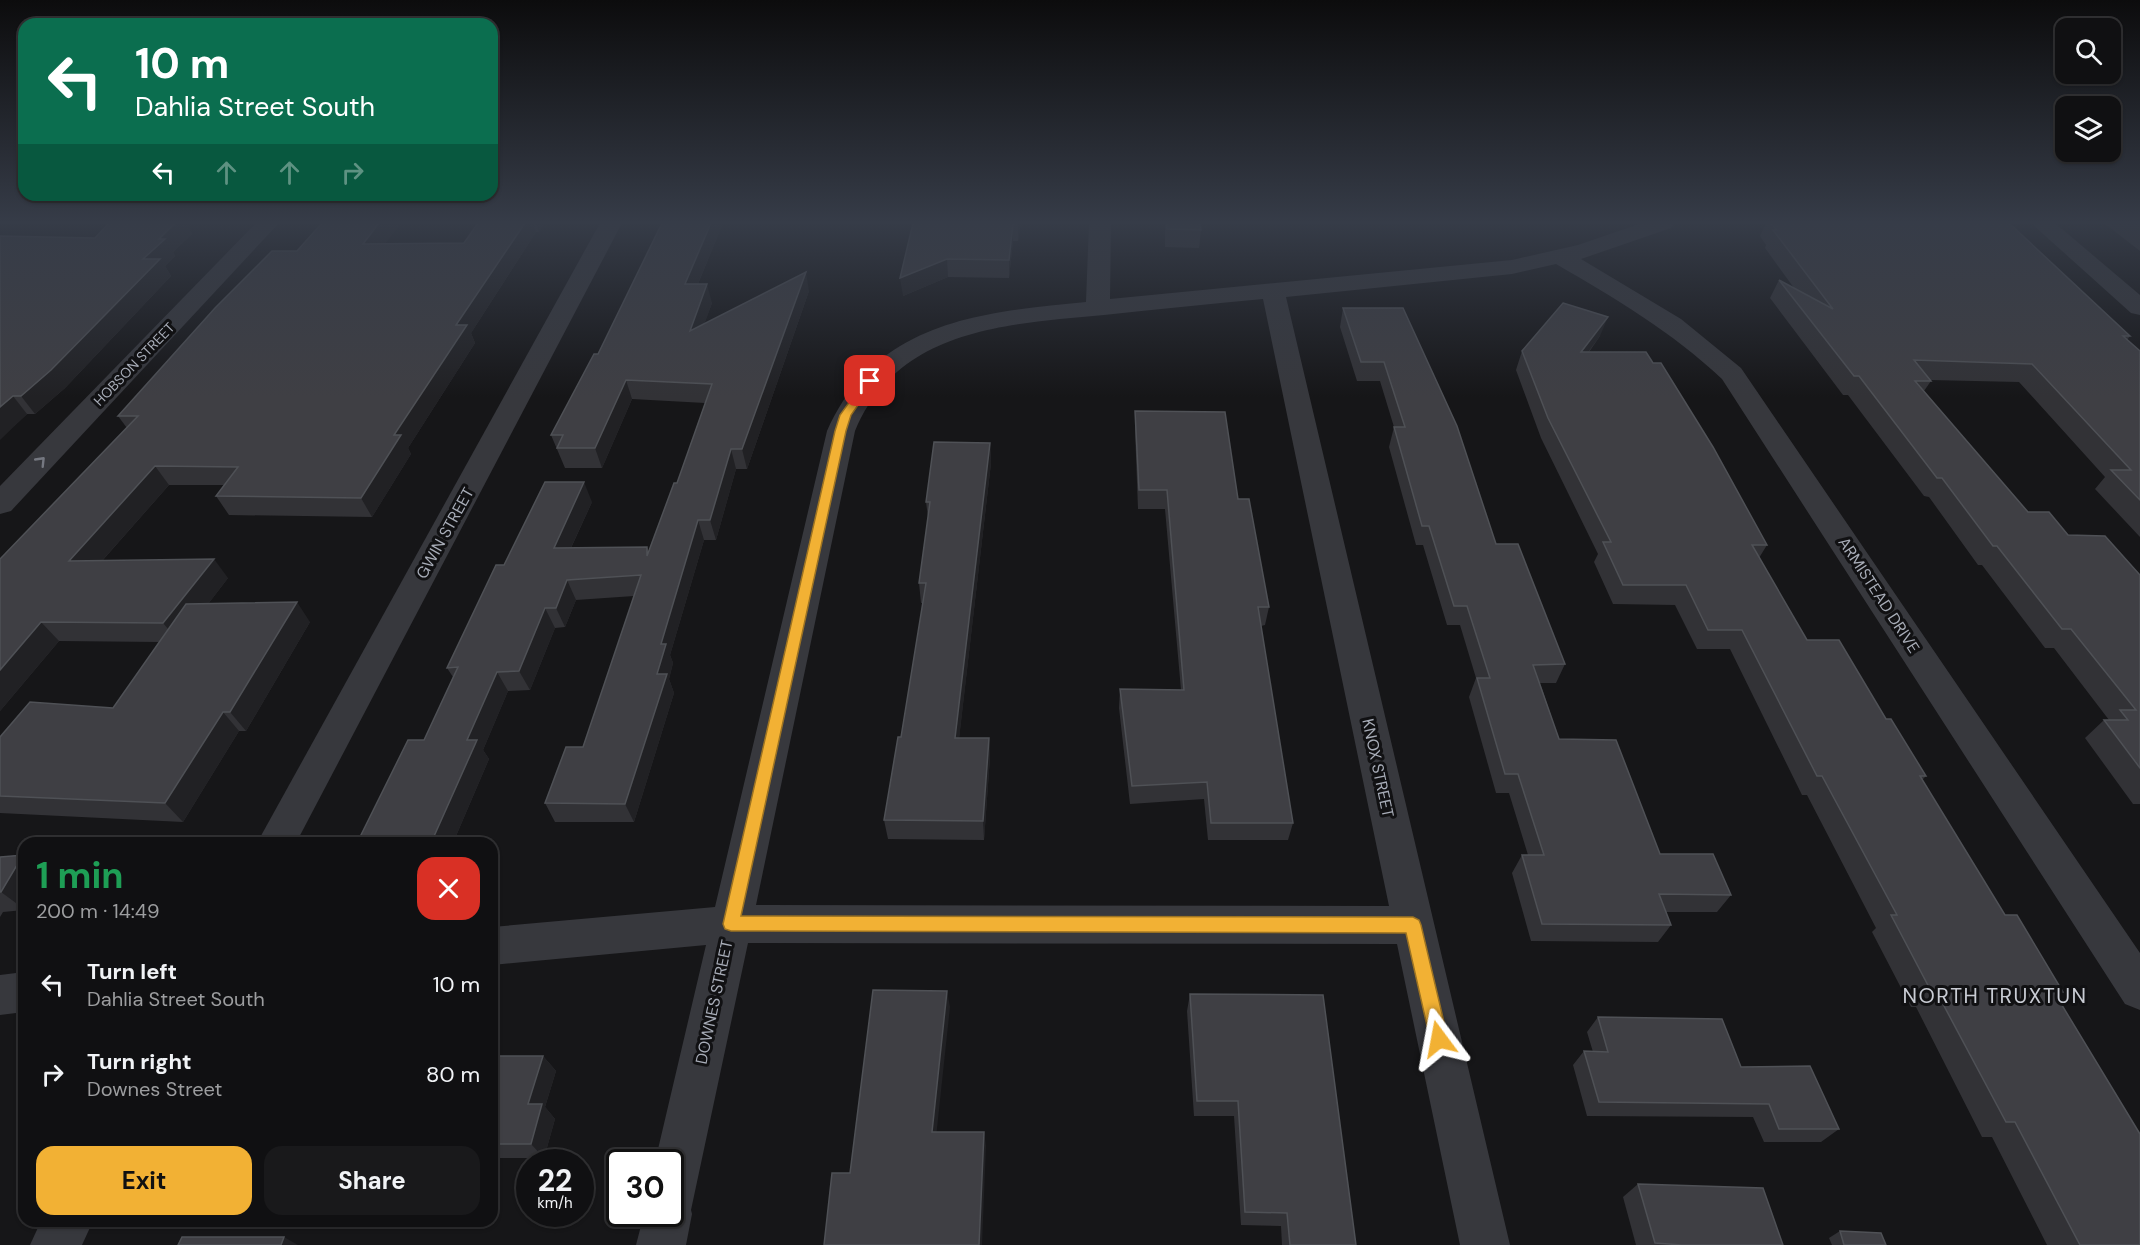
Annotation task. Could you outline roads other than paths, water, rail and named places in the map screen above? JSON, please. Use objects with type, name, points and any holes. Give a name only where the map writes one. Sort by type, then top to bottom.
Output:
[{"type":"street","name":"HOBSON STREET","points":[[0,504],[213,281]]},
{"type":"street","name":"GWIN STREET","points":[[279,837],[580,281]]},
{"type":"street","points":[[1098,308],[1099,281]]},
{"type":"street","name":"DOWNES STREET","points":[[681,1149],[846,415],[861,390],[878,372],[904,353],[935,337],[970,325],[1006,317],[1385,281]]},
{"type":"street","name":"ARMISTEAD DRIVE","points":[[1602,281],[1671,321],[1704,346],[1732,374],[2126,946],[2140,990]]},
{"type":"street","points":[[2109,281],[2140,308]]},
{"type":"street","name":"KNOX STREET","points":[[1273,291],[1485,1245]]},
{"type":"street","points":[[498,945],[731,924],[1413,925]]},
{"type":"street","points":[[0,995],[18,993]]},
{"type":"street","points":[[55,1245],[66,1227]]},
{"type":"street","points":[[661,1245],[665,1227]]},
{"type":"district","name":"NORTH TRUXTUN","points":[[1995,996]]}]
